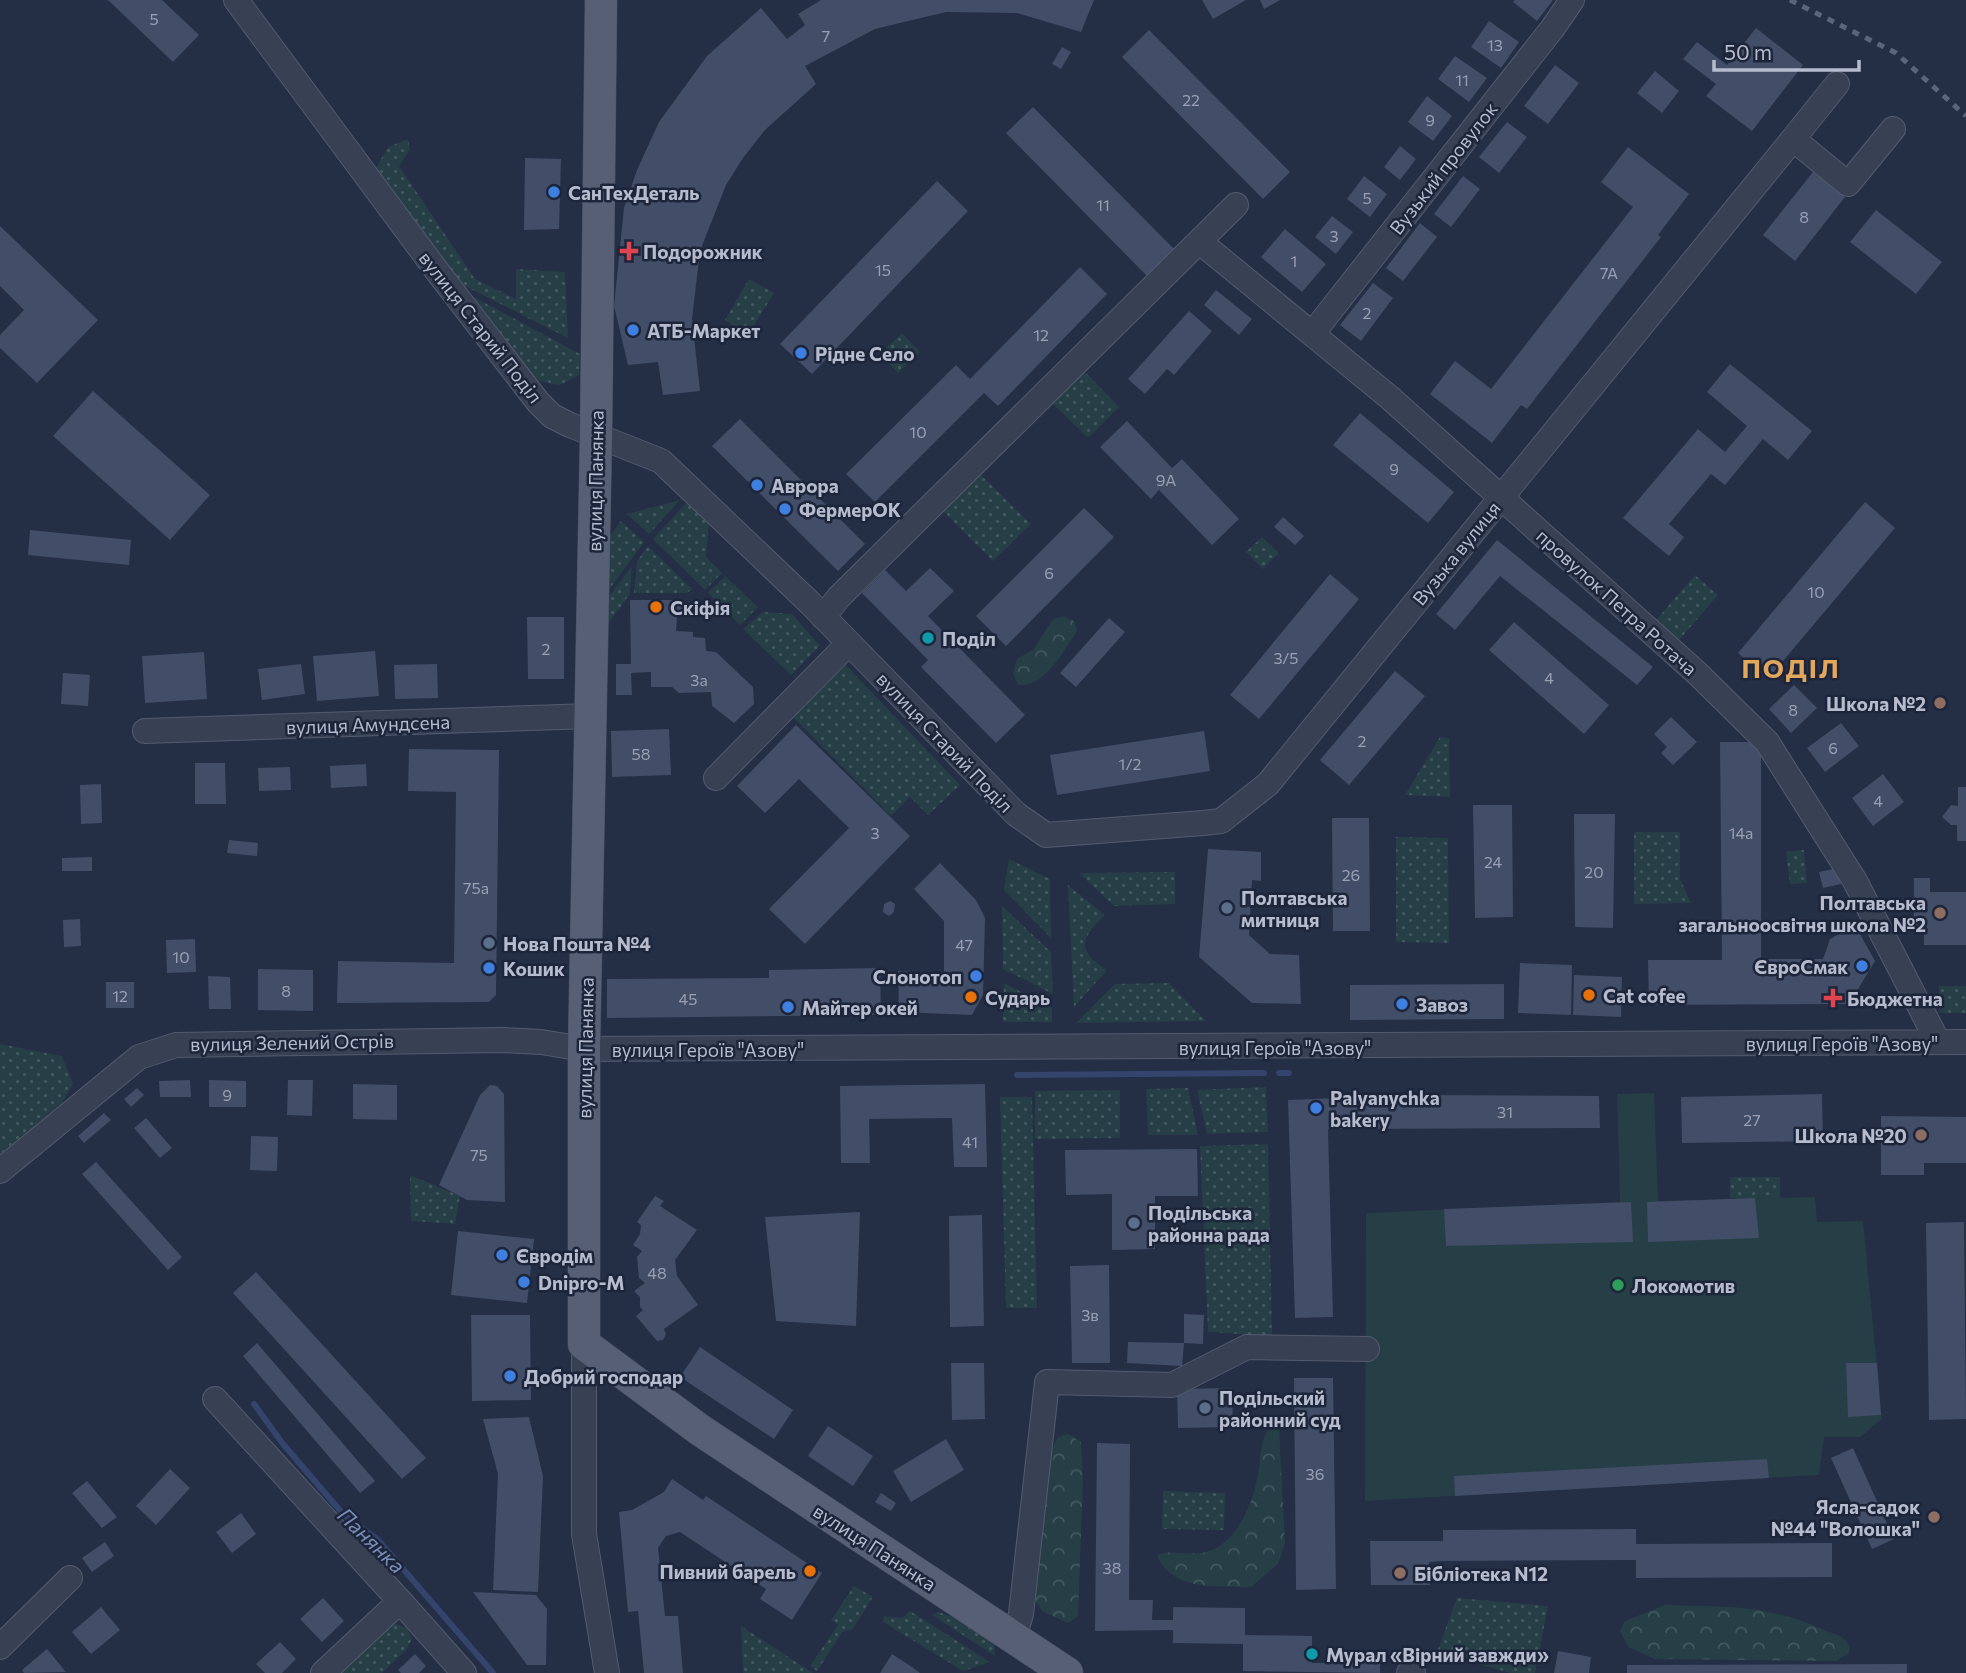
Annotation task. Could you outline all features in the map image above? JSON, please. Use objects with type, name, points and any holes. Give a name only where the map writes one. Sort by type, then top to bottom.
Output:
[{"type":"main road","name":"вулиця Панянка","points":[[601,0],[584,1049],[584,1344],[699,1430],[1067,1673]]},
{"type":"street","name":"вулиця Старий Поділ","points":[[236,0],[538,402],[552,416],[661,461],[823,617],[1016,814],[1046,835]]},
{"type":"street","name":"Вузький провулок","points":[[1312,334],[1572,0]]},
{"type":"street","name":"Вузька вулиця","points":[[1046,835],[1221,821],[1268,784],[1837,84]]},
{"type":"street","points":[[1793,139],[1848,184],[1893,129]]},
{"type":"street","points":[[823,617],[839,597],[1236,205]]},
{"type":"street","name":"провулок Петра Ротача","points":[[1200,242],[1389,397],[1698,674],[1766,742],[1855,881],[1938,1042]]},
{"type":"street","points":[[716,778],[849,643]]},
{"type":"street","name":"вулиця Амундсена","points":[[145,731],[591,716]]},
{"type":"street","name":"вулиця Зелений Острів","points":[[0,1171],[139,1057],[176,1045],[503,1040],[541,1042],[584,1049]]},
{"type":"street","name":"вулиця Героїв \"Азову\"","points":[[584,1049],[1966,1042]]},
{"type":"street","points":[[584,1344],[584,1534],[607,1673]]},
{"type":"street","points":[[1014,1638],[1021,1614],[1047,1382],[1172,1385],[1247,1347],[1367,1349]]},
{"type":"street","points":[[215,1399],[464,1673]]},
{"type":"street","points":[[0,1647],[70,1578]]},
{"type":"street","points":[[323,1673],[400,1601]]},
{"type":"green space","points":[[408,139],[410,150],[399,166],[475,279],[516,299],[516,269],[565,272],[568,338],[459,283],[376,168],[388,147]]},
{"type":"green space","points":[[749,279],[774,293],[748,335],[725,320]]},
{"type":"green space","points":[[472,296],[580,354],[579,375],[560,385],[538,381]]},
{"type":"green space","points":[[902,333],[920,352],[898,373],[880,354]]},
{"type":"green space","points":[[1083,370],[1119,407],[1088,438],[1051,402]]},
{"type":"green space","points":[[978,472],[1031,524],[993,561],[941,509]]},
{"type":"green space","points":[[680,500],[649,534],[627,514]]},
{"type":"green space","points":[[687,502],[709,524],[706,557],[722,573],[705,590],[653,539]]},
{"type":"green space","points":[[621,521],[644,542],[608,591],[609,537]]},
{"type":"green space","points":[[1262,537],[1279,553],[1263,569],[1246,552]]},
{"type":"green space","points":[[648,546],[692,589],[687,593],[634,593],[637,561]]},
{"type":"green space","points":[[632,566],[630,594],[608,624],[609,596]]},
{"type":"green space","points":[[1695,575],[1718,595],[1679,640],[1656,620]]},
{"type":"green space","points":[[725,576],[758,607],[740,625],[708,593]]},
{"type":"green space","points":[[763,612],[792,614],[820,646],[791,675],[743,629]]},
{"type":"green space","points":[[1063,616],[1074,621],[1077,630],[1074,636],[1043,676],[1027,685],[1018,684],[1013,674],[1017,659],[1034,649],[1052,620]]},
{"type":"green space","points":[[840,659],[960,785],[928,815],[910,797],[891,816],[787,711]]},
{"type":"green space","points":[[1440,737],[1449,738],[1450,797],[1405,795]]},
{"type":"green space","points":[[1634,832],[1680,832],[1680,879],[1691,903],[1634,904]]},
{"type":"green space","points":[[1396,837],[1448,838],[1449,943],[1396,942]]},
{"type":"green space","points":[[1804,850],[1807,883],[1790,884],[1786,852]]},
{"type":"green space","points":[[1009,859],[1050,879],[1051,938],[1004,890]]},
{"type":"green space","points":[[1175,872],[1175,904],[1114,906],[1079,873]]},
{"type":"green space","points":[[1068,885],[1105,915],[1090,931],[1085,944],[1090,956],[1107,970],[1074,1007]]},
{"type":"green space","points":[[1002,906],[1051,952],[1053,994],[1003,969]]},
{"type":"green space","points":[[1004,983],[1052,1008],[1052,1022],[1003,1022]]},
{"type":"green space","points":[[1169,983],[1206,1021],[1076,1023],[1115,984]]},
{"type":"green space","points":[[1939,986],[1966,986],[1966,1013],[1939,1013]]},
{"type":"green space","points":[[0,1044],[62,1056],[73,1084],[62,1103],[0,1154]]},
{"type":"green space","points":[[1266,1087],[1268,1132],[1207,1134],[1197,1090]]},
{"type":"green space","points":[[1188,1088],[1198,1135],[1148,1135],[1146,1089]]},
{"type":"green space","points":[[1120,1090],[1120,1138],[1035,1139],[1035,1091]]},
{"type":"green space","name":"Локомотив","points":[[1654,1093],[1658,1201],[1815,1197],[1817,1222],[1863,1221],[1882,1419],[1860,1437],[1824,1437],[1819,1475],[1365,1501],[1366,1213],[1620,1202],[1617,1094]]},
{"type":"green space","points":[[1000,1097],[1032,1097],[1037,1308],[1006,1308]]},
{"type":"green space","points":[[1268,1144],[1272,1336],[1208,1332],[1200,1146]]},
{"type":"green space","points":[[410,1175],[460,1196],[455,1224],[411,1221]]},
{"type":"green space","points":[[1730,1177],[1780,1177],[1780,1199],[1730,1198]]},
{"type":"green space","points":[[1279,1428],[1285,1543],[1278,1564],[1251,1587],[1198,1584],[1174,1575],[1164,1567],[1157,1555],[1206,1552],[1216,1548],[1234,1533],[1251,1501],[1267,1431]]},
{"type":"green space","points":[[1068,1434],[1081,1442],[1083,1480],[1078,1616],[1068,1623],[1042,1611],[1034,1597],[1046,1471],[1058,1437]]},
{"type":"green space","points":[[1163,1491],[1225,1493],[1224,1530],[1162,1529]]},
{"type":"green space","points":[[854,1586],[873,1597],[852,1630],[843,1631],[817,1671],[810,1666],[838,1625],[831,1620]]},
{"type":"green space","points":[[1457,1598],[1548,1606],[1535,1673],[1510,1673],[1437,1652]]},
{"type":"green space","points":[[1665,1605],[1746,1609],[1783,1615],[1839,1636],[1850,1647],[1849,1653],[1836,1661],[1655,1659],[1628,1647],[1620,1631],[1625,1621]]},
{"type":"green space","points":[[910,1611],[990,1662],[963,1671],[883,1622],[884,1616],[902,1618]]},
{"type":"green space","points":[[938,1612],[956,1618],[994,1644],[995,1656],[932,1615]]},
{"type":"green space","points":[[396,1624],[407,1628],[412,1639],[406,1650],[382,1673],[331,1673],[384,1626]]},
{"type":"green space","points":[[741,1626],[813,1673],[743,1673]]},
{"type":"building","points":[[108,0],[162,0],[199,35],[173,62]]},
{"type":"building","points":[[821,0],[1094,0],[1081,32],[1017,13],[946,12],[875,29],[805,66],[816,84],[765,130],[743,158],[726,185],[700,251],[692,319],[700,391],[663,395],[658,362],[628,365],[614,306],[624,208],[637,170],[659,122],[707,56],[761,8],[787,39],[805,25],[798,14]]},
{"type":"building","points":[[1202,0],[1246,0],[1213,19]]},
{"type":"building","points":[[1260,0],[1280,0],[1264,9]]},
{"type":"building","points":[[1553,0],[1537,21],[1513,2]]},
{"type":"building","points":[[1489,21],[1519,42],[1501,68],[1471,47]]},
{"type":"building","points":[[1756,28],[1803,65],[1752,131],[1706,96],[1716,84],[1683,59],[1697,42],[1727,65]]},
{"type":"building","points":[[1149,30],[1290,172],[1263,199],[1122,57]]},
{"type":"building","points":[[1062,47],[1071,52],[1061,69],[1052,64]]},
{"type":"building","points":[[1455,56],[1487,78],[1469,102],[1438,79]]},
{"type":"building","points":[[1555,65],[1579,83],[1548,124],[1524,106]]},
{"type":"building","points":[[1655,71],[1679,91],[1662,113],[1637,93]]},
{"type":"building","points":[[1427,96],[1452,116],[1433,141],[1408,122]]},
{"type":"building","points":[[1033,107],[1174,249],[1147,276],[1006,133]]},
{"type":"building","points":[[1507,122],[1527,137],[1499,173],[1479,157]]},
{"type":"building","points":[[1400,146],[1416,159],[1400,180],[1384,167]]},
{"type":"building","points":[[1628,147],[1689,194],[1658,235],[1661,237],[1527,409],[1521,405],[1492,443],[1430,394],[1455,361],[1491,389],[1633,207],[1601,182]]},
{"type":"building","points":[[525,158],[561,159],[559,229],[524,230]]},
{"type":"building","points":[[1813,172],[1845,197],[1795,261],[1763,235]]},
{"type":"building","points":[[1364,176],[1387,194],[1370,217],[1347,199]]},
{"type":"building","points":[[1463,176],[1480,189],[1451,227],[1434,214]]},
{"type":"building","points":[[937,181],[968,211],[812,374],[780,344]]},
{"type":"building","points":[[1876,210],[1942,262],[1916,294],[1850,242]]},
{"type":"building","points":[[1332,216],[1353,232],[1336,254],[1315,237]]},
{"type":"building","points":[[1420,223],[1437,237],[1403,281],[1386,268]]},
{"type":"building","points":[[0,226],[98,320],[37,383],[0,348],[0,335],[24,310],[0,286]]},
{"type":"building","points":[[1285,229],[1326,264],[1302,292],[1261,257]]},
{"type":"building","points":[[1080,267],[1107,294],[998,406],[984,393],[875,502],[846,474],[956,365],[970,379]]},
{"type":"building","points":[[1373,283],[1393,298],[1361,341],[1340,325]]},
{"type":"building","points":[[1216,290],[1252,319],[1239,335],[1204,305]]},
{"type":"building","points":[[1189,311],[1212,331],[1174,375],[1167,369],[1145,394],[1128,379]]},
{"type":"building","points":[[1730,364],[1812,431],[1788,460],[1763,439],[1725,485],[1711,474],[1669,524],[1684,537],[1669,556],[1623,518],[1698,429],[1725,452],[1747,426],[1707,392]]},
{"type":"building","points":[[93,391],[210,495],[170,540],[53,436]]},
{"type":"building","points":[[1360,413],[1454,492],[1428,523],[1333,445]]},
{"type":"building","points":[[740,419],[865,544],[838,571],[712,446]]},
{"type":"building","points":[[1127,421],[1172,468],[1182,459],[1239,519],[1212,545],[1159,490],[1151,499],[1100,447]]},
{"type":"building","points":[[1865,502],[1895,528],[1768,679],[1738,653]]},
{"type":"building","points":[[1084,508],[1114,537],[1006,646],[976,616]]},
{"type":"building","points":[[1283,517],[1304,536],[1295,545],[1274,527]]},
{"type":"building","points":[[30,530],[131,540],[129,565],[28,555]]},
{"type":"building","points":[[1497,540],[1653,667],[1637,685],[1500,576],[1455,630],[1436,614]]},
{"type":"building","name":"Поділ","points":[[930,568],[954,591],[928,616],[1025,715],[996,743],[921,667],[928,660],[862,593],[885,570],[906,591]]},
{"type":"building","points":[[1330,574],[1359,599],[1259,719],[1230,695]]},
{"type":"building","points":[[630,600],[677,600],[685,608],[677,616],[676,631],[693,632],[693,637],[705,638],[706,651],[716,652],[753,687],[754,704],[734,723],[712,706],[711,692],[679,693],[672,687],[651,687],[651,672],[631,673],[632,695],[616,695],[616,664],[631,664]]},
{"type":"building","points":[[527,617],[564,617],[564,679],[528,679]]},
{"type":"building","points":[[1109,618],[1125,632],[1076,687],[1060,673]]},
{"type":"building","points":[[1514,622],[1609,705],[1584,734],[1489,650]]},
{"type":"building","points":[[375,651],[379,696],[317,701],[313,656]]},
{"type":"building","points":[[204,652],[207,699],[145,703],[142,656]]},
{"type":"building","points":[[301,664],[305,694],[262,700],[258,669]]},
{"type":"building","points":[[437,664],[438,698],[395,699],[394,665]]},
{"type":"building","points":[[1395,671],[1425,696],[1349,785],[1320,760]]},
{"type":"building","points":[[63,673],[90,675],[88,706],[61,704]]},
{"type":"building","points":[[1794,685],[1817,708],[1791,733],[1769,709]]},
{"type":"building","points":[[1671,717],[1697,742],[1673,765],[1661,753],[1667,747],[1654,734]]},
{"type":"building","points":[[1841,723],[1859,746],[1825,772],[1807,748]]},
{"type":"building","points":[[796,725],[910,836],[805,944],[769,909],[849,828],[799,779],[765,813],[737,786]]},
{"type":"building","points":[[669,729],[671,775],[612,777],[611,731]]},
{"type":"building","points":[[1204,731],[1210,771],[1057,795],[1050,755]]},
{"type":"building","points":[[1720,742],[1761,742],[1761,959],[1823,959],[1830,939],[1855,925],[1875,961],[1849,1004],[1649,1005],[1648,960],[1722,960]]},
{"type":"building","points":[[409,749],[499,750],[496,995],[489,1002],[337,1003],[338,961],[454,963],[456,792],[408,791]]},
{"type":"building","points":[[195,763],[225,763],[226,804],[195,804]]},
{"type":"building","points":[[366,764],[367,786],[331,788],[330,766]]},
{"type":"building","points":[[290,767],[291,790],[259,791],[258,768]]},
{"type":"building","points":[[1883,774],[1904,802],[1873,826],[1852,798]]},
{"type":"building","points":[[101,784],[102,823],[81,824],[80,785]]},
{"type":"building","points":[[1958,787],[1966,787],[1966,841],[1957,841],[1957,825],[1951,825],[1942,817],[1951,805],[1958,806]]},
{"type":"building","points":[[1473,805],[1512,805],[1513,917],[1475,918]]},
{"type":"building","points":[[1574,814],[1615,814],[1613,928],[1575,927]]},
{"type":"building","points":[[1332,818],[1369,818],[1370,931],[1333,931]]},
{"type":"building","points":[[229,840],[258,843],[257,856],[227,853]]},
{"type":"building","name":"Полтавська митниця","points":[[1208,849],[1261,852],[1261,881],[1252,880],[1249,935],[1270,954],[1299,955],[1301,1004],[1252,1003],[1199,957]]},
{"type":"building","points":[[92,857],[92,871],[62,871],[62,858]]},
{"type":"building","points":[[940,863],[976,900],[985,918],[983,995],[972,1015],[899,1012],[898,971],[944,974],[944,921],[914,889]]},
{"type":"building","points":[[1838,868],[1841,884],[1823,888],[1819,872]]},
{"type":"building","name":"Полтавська загальноосвітня школа №2","points":[[1914,878],[1930,878],[1930,892],[1966,892],[1966,945],[1924,945],[1924,934],[1914,934]]},
{"type":"building","points":[[890,901],[895,904],[894,912],[889,916],[883,912],[884,904]]},
{"type":"building","points":[[80,919],[81,946],[64,947],[63,920]]},
{"type":"building","points":[[195,939],[196,972],[167,973],[166,940]]},
{"type":"building","points":[[1520,963],[1572,965],[1571,1015],[1518,1013]]},
{"type":"building","points":[[880,968],[881,1015],[607,1018],[607,979],[769,978],[769,970]]},
{"type":"building","points":[[258,969],[313,970],[313,1011],[258,1010]]},
{"type":"building","points":[[1574,975],[1622,977],[1621,1017],[1573,1015]]},
{"type":"building","points":[[208,976],[230,977],[231,1009],[209,1009]]},
{"type":"building","points":[[106,982],[134,982],[134,1008],[106,1008]]},
{"type":"building","points":[[1504,984],[1504,1019],[1350,1020],[1350,985]]},
{"type":"building","points":[[190,1080],[191,1097],[160,1097],[159,1081]]},
{"type":"building","points":[[209,1080],[246,1081],[246,1107],[209,1107]]},
{"type":"building","points":[[288,1080],[313,1080],[312,1116],[287,1115]]},
{"type":"building","points":[[353,1084],[397,1085],[397,1120],[353,1119]]},
{"type":"building","points":[[985,1084],[987,1167],[954,1167],[952,1118],[869,1119],[870,1163],[841,1163],[840,1086]]},
{"type":"building","points":[[490,1085],[497,1086],[504,1094],[505,1202],[467,1200],[439,1185],[480,1095]]},
{"type":"building","points":[[137,1088],[144,1095],[131,1107],[124,1099]]},
{"type":"building","points":[[1822,1094],[1823,1141],[1682,1143],[1681,1097]]},
{"type":"building","points":[[1410,1095],[1599,1096],[1600,1128],[1328,1129],[1333,1317],[1295,1318],[1288,1100]]},
{"type":"building","points":[[104,1113],[111,1120],[84,1143],[78,1136]]},
{"type":"building","points":[[1881,1116],[1966,1117],[1966,1163],[1924,1163],[1924,1175],[1881,1175]]},
{"type":"building","points":[[146,1118],[172,1148],[160,1158],[134,1128]]},
{"type":"building","points":[[251,1136],[278,1137],[277,1171],[250,1170]]},
{"type":"building","name":"Подільська районна рада","points":[[1197,1149],[1198,1196],[1155,1196],[1155,1249],[1112,1250],[1112,1194],[1066,1195],[1065,1150]]},
{"type":"building","points":[[96,1162],[182,1257],[168,1270],[82,1174]]},
{"type":"building","points":[[655,1196],[664,1201],[660,1206],[697,1230],[675,1260],[677,1276],[698,1305],[664,1329],[666,1334],[663,1340],[657,1341],[636,1316],[643,1310],[640,1307],[640,1297],[634,1291],[645,1283],[639,1278],[637,1257],[642,1251],[633,1245],[640,1234],[641,1225],[637,1222]]},
{"type":"building","points":[[1755,1198],[1759,1238],[1648,1242],[1647,1202]]},
{"type":"building","points":[[1631,1202],[1633,1242],[1446,1246],[1444,1209]]},
{"type":"building","points":[[860,1212],[856,1326],[776,1321],[765,1217]]},
{"type":"building","points":[[982,1215],[984,1326],[950,1327],[949,1216]]},
{"type":"building","points":[[1964,1222],[1966,1419],[1929,1420],[1926,1223]]},
{"type":"building","points":[[458,1231],[534,1239],[527,1303],[451,1295]]},
{"type":"building","points":[[1109,1265],[1110,1363],[1072,1363],[1070,1266]]},
{"type":"building","points":[[256,1272],[426,1458],[402,1479],[233,1293]]},
{"type":"building","points":[[1184,1314],[1204,1315],[1203,1344],[1184,1343]]},
{"type":"building","points":[[471,1315],[530,1315],[531,1400],[472,1401]]},
{"type":"building","points":[[1128,1342],[1184,1343],[1182,1366],[1127,1363]]},
{"type":"building","points":[[257,1343],[375,1481],[360,1493],[243,1356]]},
{"type":"building","points":[[700,1347],[793,1410],[774,1439],[680,1377]]},
{"type":"building","points":[[951,1363],[984,1363],[985,1419],[952,1420]]},
{"type":"building","points":[[1846,1363],[1877,1363],[1881,1415],[1848,1417]]},
{"type":"building","points":[[1294,1378],[1333,1378],[1336,1589],[1296,1590]]},
{"type":"building","name":"Подільский районний суд","points":[[1232,1388],[1233,1427],[1178,1428],[1177,1389]]},
{"type":"building","points":[[529,1417],[543,1476],[538,1592],[493,1590],[498,1474],[483,1419]]},
{"type":"building","points":[[828,1426],[873,1456],[853,1486],[808,1456]]},
{"type":"building","points":[[946,1439],[964,1470],[911,1502],[893,1471]]},
{"type":"building","points":[[1097,1443],[1130,1444],[1129,1600],[1153,1600],[1152,1620],[1173,1620],[1173,1607],[1245,1608],[1245,1635],[1312,1636],[1312,1663],[1340,1663],[1340,1653],[1380,1653],[1380,1673],[1243,1671],[1243,1644],[1173,1643],[1173,1630],[1095,1631]]},
{"type":"building","points":[[1853,1448],[1894,1539],[1872,1549],[1831,1458]]},
{"type":"building","points":[[1767,1459],[1769,1478],[1455,1496],[1454,1476]]},
{"type":"building","points":[[170,1469],[190,1488],[156,1525],[136,1506]]},
{"type":"building","points":[[672,1479],[703,1500],[706,1496],[822,1573],[792,1620],[760,1599],[766,1589],[680,1532],[666,1536],[658,1548],[665,1616],[678,1616],[683,1673],[644,1673],[638,1611],[628,1612],[619,1512],[632,1510],[664,1492]]},
{"type":"building","points":[[87,1481],[117,1517],[102,1528],[72,1493]]},
{"type":"building","points":[[881,1493],[896,1503],[891,1511],[875,1502]]},
{"type":"building","points":[[241,1513],[256,1534],[232,1553],[216,1532]]},
{"type":"building","points":[[1636,1529],[1636,1544],[1832,1543],[1832,1577],[1636,1578],[1636,1560],[1443,1561],[1429,1562],[1430,1585],[1371,1585],[1370,1541],[1443,1541],[1443,1530]]},
{"type":"building","points":[[105,1542],[114,1556],[92,1572],[82,1558]]},
{"type":"building","points":[[473,1592],[536,1595],[547,1609],[546,1665],[527,1665]]},
{"type":"building","points":[[323,1598],[344,1621],[322,1642],[300,1619]]},
{"type":"building","points":[[101,1607],[120,1630],[91,1654],[72,1632]]},
{"type":"building","points":[[280,1642],[296,1659],[282,1673],[265,1673],[256,1664]]},
{"type":"building","points":[[47,1649],[66,1672],[24,1673],[22,1670]]},
{"type":"building","points":[[1558,1651],[1591,1657],[1589,1673],[1554,1673]]},
{"type":"building","points":[[415,1654],[426,1666],[419,1673],[401,1673],[398,1670]]},
{"type":"building","points":[[892,1654],[912,1667],[920,1673],[880,1673]]},
{"type":"building","points":[[1907,1664],[1907,1673],[1627,1673],[1627,1665]]},
{"type":"waterway","points":[[1017,1075],[1264,1073]]},
{"type":"waterway","points":[[1279,1073],[1289,1073]]},
{"type":"waterway","name":"Панянка","points":[[254,1404],[283,1444],[343,1514],[378,1540],[493,1673]]},
{"type":"railway","points":[[1790,0],[1896,53],[1966,116]]},
{"type":"place","name":"СанТехДеталь","points":[[554,192]]},
{"type":"place","name":"Подорожник","points":[[629,251]]},
{"type":"place","name":"АТБ-Маркет","points":[[633,330]]},
{"type":"place","name":"Рідне Село","points":[[801,353]]},
{"type":"place","name":"Аврора","points":[[757,485]]},
{"type":"place","name":"ФермерОК","points":[[785,509]]},
{"type":"place","name":"Скіфія","points":[[656,607]]},
{"type":"place","name":"Поділ","points":[[928,638]]},
{"type":"place","name":"Школа №2","points":[[1940,703]]},
{"type":"place","name":"Полтавська митниця","points":[[1227,908]]},
{"type":"place","name":"Полтавська загальноосвітня школа №2","points":[[1940,913]]},
{"type":"place","name":"Нова Пошта №4","points":[[489,943]]},
{"type":"place","name":"ЄвроСмак","points":[[1862,966]]},
{"type":"place","name":"Кошик","points":[[489,968]]},
{"type":"place","name":"Слонотоп","points":[[976,976]]},
{"type":"place","name":"Cat cofee","points":[[1589,995]]},
{"type":"place","name":"Сударь","points":[[971,997]]},
{"type":"place","name":"Бюджетна","points":[[1833,998]]},
{"type":"place","name":"Завоз","points":[[1402,1004]]},
{"type":"place","name":"Майтер окей","points":[[788,1007]]},
{"type":"place","name":"Palyanychka bakery","points":[[1316,1108]]},
{"type":"place","name":"Школа №20","points":[[1921,1135]]},
{"type":"place","name":"Подільська районна рада","points":[[1134,1223]]},
{"type":"place","name":"Євродім","points":[[502,1255]]},
{"type":"place","name":"Dnipro-M","points":[[524,1282]]},
{"type":"place","name":"Локомотив","points":[[1618,1285]]},
{"type":"place","name":"Добрий господар","points":[[510,1376]]},
{"type":"place","name":"Подільский районний суд","points":[[1205,1408]]},
{"type":"place","name":"Ясла-садок №44 \"Волошка\"","points":[[1934,1517]]},
{"type":"place","name":"Пивний барель","points":[[810,1571]]},
{"type":"place","name":"Бібліотека N12","points":[[1400,1573]]},
{"type":"place","name":"Мурал «Вірний завжди»","points":[[1312,1654]]},
{"type":"district","name":"ПОДІЛ","points":[[1791,667]]}]
